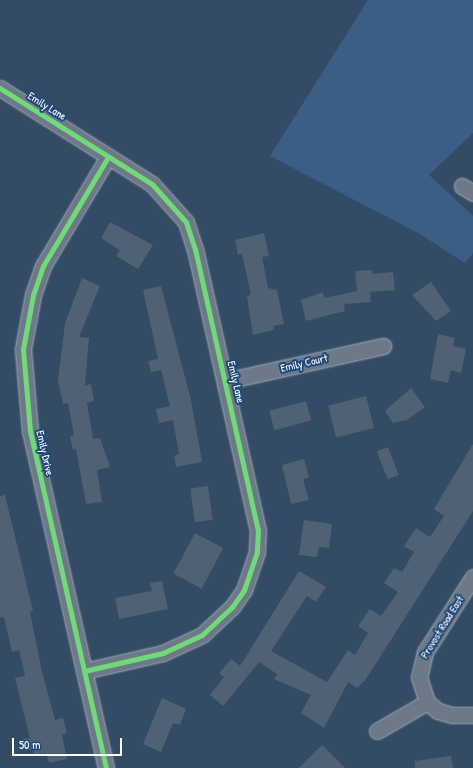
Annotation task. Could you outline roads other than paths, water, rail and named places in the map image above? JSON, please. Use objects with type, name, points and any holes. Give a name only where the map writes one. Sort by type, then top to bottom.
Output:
[{"type":"street","name":"Emily Lane","points":[[0,88],[157,187],[186,222],[195,249],[258,530],[258,552],[244,590],[219,621],[185,645],[84,671]]},
{"type":"street","name":"Emily Drive","points":[[106,768],[30,431],[23,349],[31,302],[43,266],[58,236],[108,157]]},
{"type":"street","name":"Emily Court","points":[[225,381],[383,346]]},
{"type":"street","name":"Provost Road East","points":[[427,702],[419,676],[420,663],[473,577]]},
{"type":"street","points":[[377,731],[427,702],[452,716],[473,715]]}]
